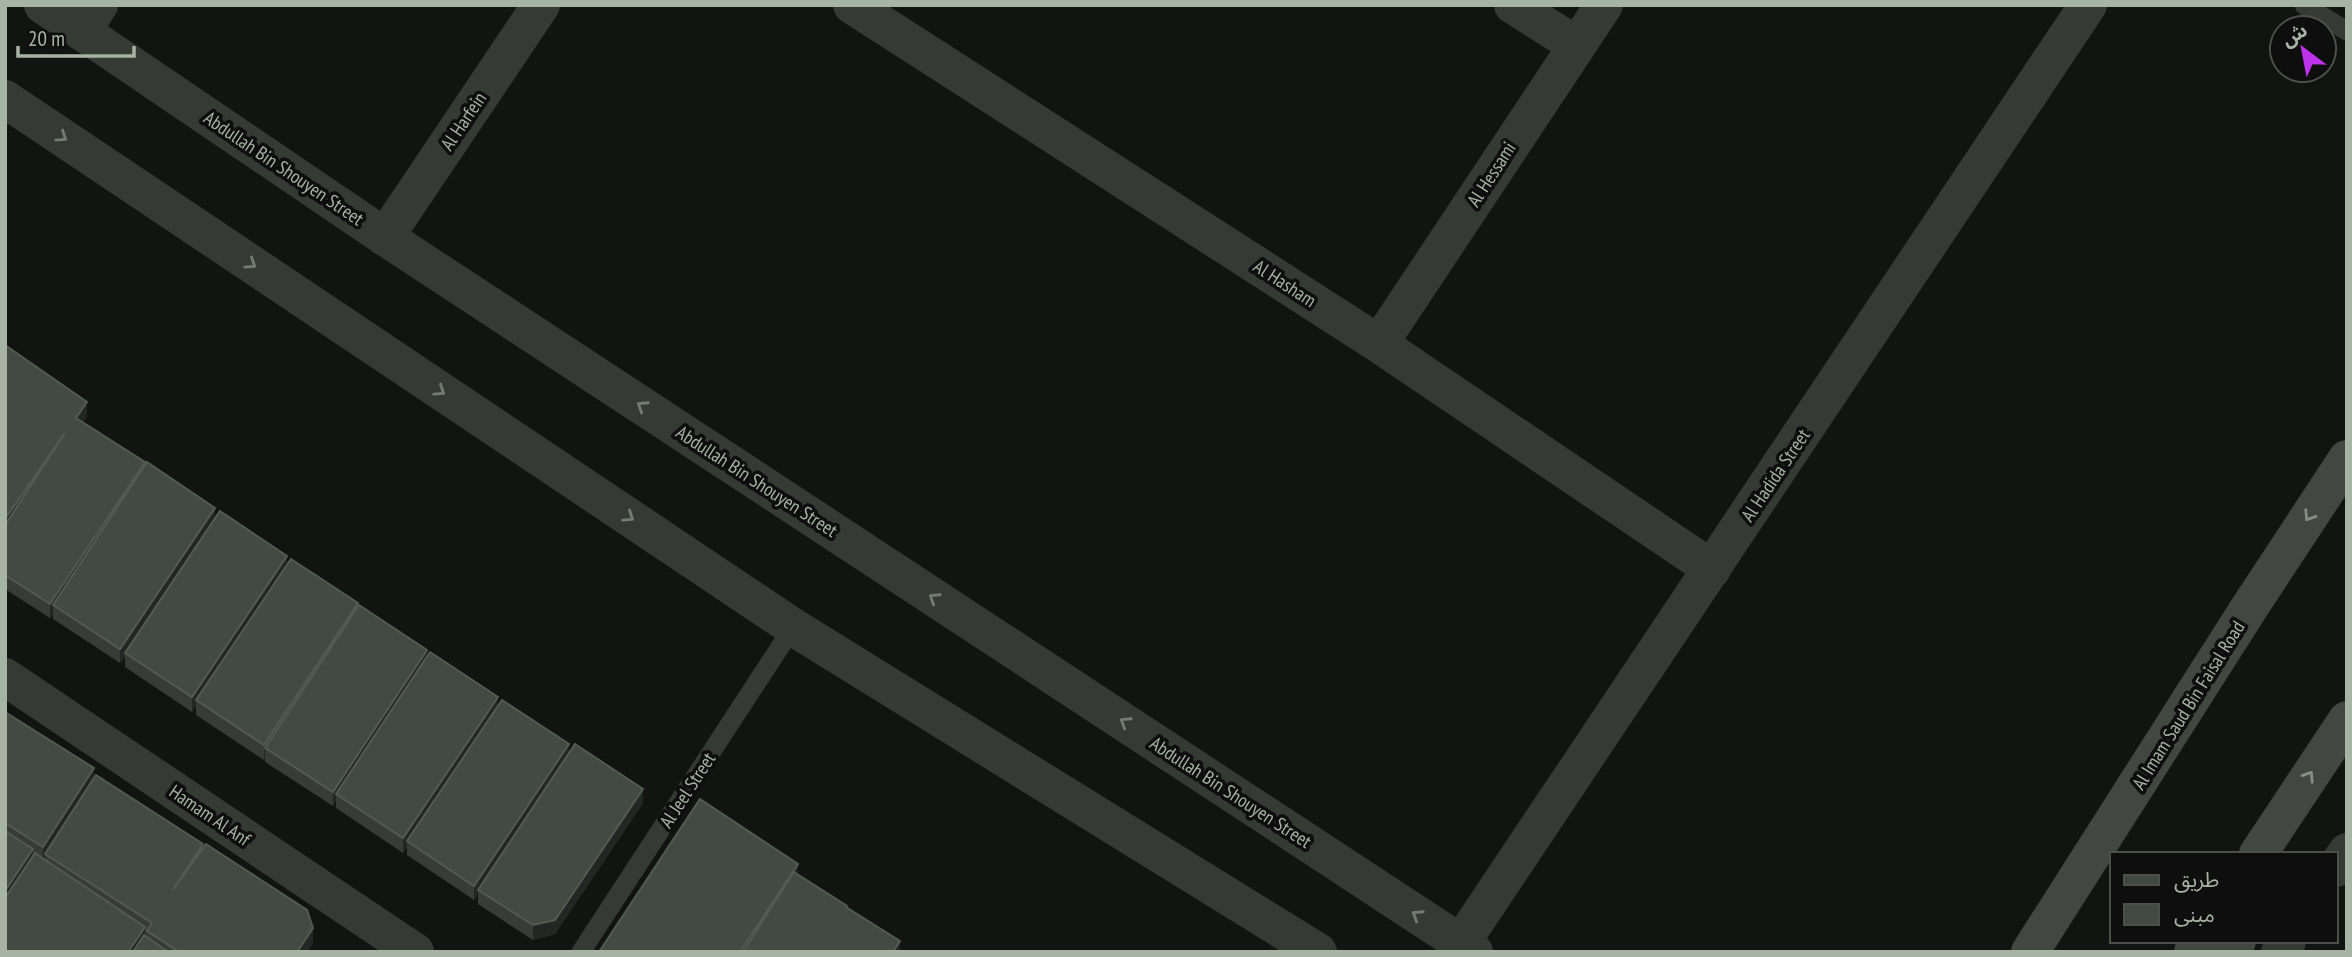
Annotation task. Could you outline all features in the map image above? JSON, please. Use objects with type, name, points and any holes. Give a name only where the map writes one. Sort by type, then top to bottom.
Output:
[{"type":"main road","name":"Al Imam Saud Bin Faisal Road","points":[[2040,946],[2241,620],[2347,459]]},
{"type":"main road","points":[[2259,852],[2347,720]]},
{"type":"main road","points":[[2272,852],[2289,807]]},
{"type":"street","name":"Abdullah Bin Shouyen Street","points":[[43,5],[91,18],[386,237],[1468,948]]},
{"type":"street","name":"Al Harfein","points":[[386,237],[541,5]]},
{"type":"street","name":"Al Hasham","points":[[852,5],[1379,344],[1713,569]]},
{"type":"street","points":[[1513,5],[1576,45]]},
{"type":"street","name":"Al Hessami","points":[[1379,344],[1604,5]]},
{"type":"street","name":"Al Hadida Street","points":[[1468,948],[1713,569],[2088,5]]},
{"type":"street","points":[[5,99],[793,627],[1318,952]]},
{"type":"street","name":"Hamam Al Anf","points":[[5,677],[415,952]]},
{"type":"lane","points":[[2304,5],[2347,31]]},
{"type":"lane","name":"Al Jeel Street","points":[[581,952],[793,627]]},
{"type":"building","points":[[5,345],[87,402],[76,418],[145,462],[50,604],[5,575],[5,525],[65,433],[5,519]]},
{"type":"building","points":[[147,462],[215,508],[120,649],[53,605]]},
{"type":"building","points":[[220,511],[287,556],[192,697],[125,653]]},
{"type":"building","points":[[291,559],[358,603],[264,745],[196,700]]},
{"type":"building","points":[[359,605],[427,650],[333,792],[265,748]]},
{"type":"building","points":[[430,652],[498,697],[403,838],[336,794]]},
{"type":"building","points":[[502,700],[569,744],[474,886],[407,841]]},
{"type":"building","points":[[5,712],[94,768],[43,847],[5,823]]},
{"type":"building","points":[[575,744],[643,789],[555,920],[533,925],[478,890]]},
{"type":"building","points":[[96,775],[203,844],[173,890],[206,844],[307,910],[313,928],[297,952],[179,952],[147,931],[152,923],[45,854]]},
{"type":"building","points":[[700,799],[798,864],[740,952],[599,952]]},
{"type":"building","points":[[5,831],[33,849],[5,891]]},
{"type":"building","points":[[35,853],[145,927],[128,952],[5,952],[5,898]]},
{"type":"building","points":[[794,872],[900,941],[893,952],[743,952]]},
{"type":"building","points":[[144,935],[168,952],[133,952]]}]
